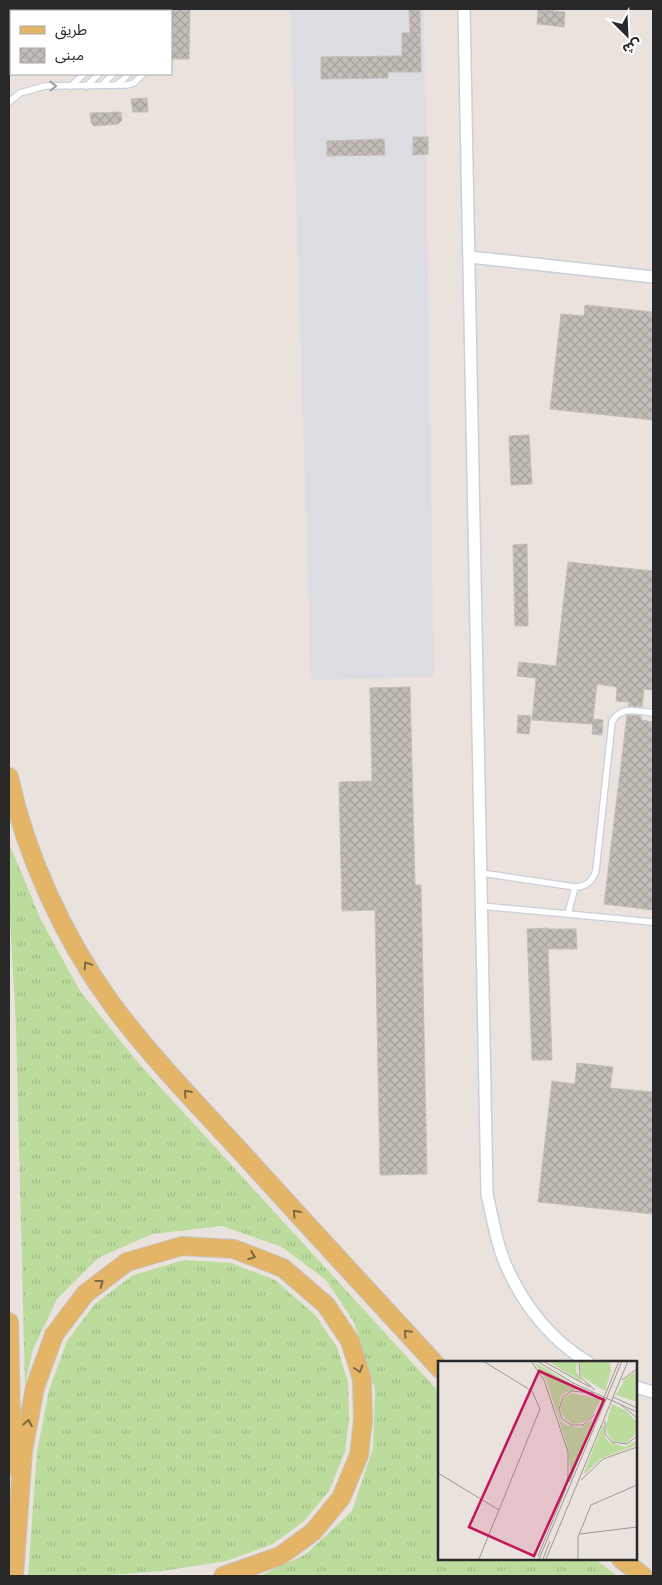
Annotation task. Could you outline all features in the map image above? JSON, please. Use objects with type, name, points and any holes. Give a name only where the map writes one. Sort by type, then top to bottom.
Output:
[{"type":"main road","points":[[9,777],[16,808],[40,877],[71,939],[111,1002],[161,1064],[438,1367]]},
{"type":"main road","points":[[14,1576],[23,1450],[35,1386],[54,1334],[85,1294],[127,1262],[182,1246],[234,1249],[283,1268],[326,1305],[350,1341],[362,1380],[363,1420],[359,1455],[341,1498],[313,1532],[280,1556],[223,1576]]},
{"type":"main road","points":[[9,1322],[14,1576]]},
{"type":"main road","points":[[623,1560],[643,1576]]},
{"type":"street","points":[[464,9],[487,1194],[508,1271],[531,1309],[556,1338],[587,1361]]},
{"type":"street","points":[[470,258],[653,277]]},
{"type":"street","points":[[637,1386],[653,1392]]},
{"type":"lane","points":[[71,86],[83,75]]},
{"type":"lane","points":[[86,86],[98,75]]},
{"type":"lane","points":[[102,85],[112,75]]},
{"type":"lane","points":[[116,85],[127,75]]},
{"type":"lane","points":[[9,102],[20,93],[45,86],[134,83],[142,75]]},
{"type":"lane","points":[[481,874],[575,887],[589,883],[596,870],[612,722],[616,714],[625,710],[653,712]]},
{"type":"lane","points":[[568,914],[575,887]]},
{"type":"lane","points":[[481,906],[653,922]]},
{"type":"shaded area","points":[[290,9],[424,9],[434,677],[311,680]]},
{"type":"green space","points":[[9,843],[41,920],[80,991],[140,1065],[438,1391],[438,1560],[596,1560],[617,1576],[260,1576],[306,1554],[352,1511],[373,1448],[375,1390],[354,1322],[326,1280],[282,1247],[222,1226],[152,1234],[98,1258],[57,1299],[33,1349],[25,1385],[16,1027],[9,899]]},
{"type":"green space","points":[[184,1260],[231,1263],[275,1280],[315,1315],[337,1347],[348,1382],[349,1419],[345,1452],[329,1491],[304,1521],[273,1544],[226,1561],[163,1571],[96,1576],[28,1576],[37,1452],[49,1390],[67,1341],[95,1304],[133,1275]]},
{"type":"building","points":[[190,9],[189,59],[172,59],[171,10]]},
{"type":"building","points":[[409,9],[420,9],[421,72],[388,72],[388,78],[321,79],[321,57],[402,56],[402,33],[410,33]]},
{"type":"building","points":[[538,9],[565,12],[564,27],[537,24]]},
{"type":"building","points":[[147,98],[148,112],[133,112],[131,99]]},
{"type":"building","points":[[121,112],[122,120],[118,124],[94,126],[91,122],[90,113]]},
{"type":"building","points":[[413,137],[428,137],[428,154],[413,155]]},
{"type":"building","points":[[384,139],[385,155],[327,156],[327,141]]},
{"type":"building","points":[[585,305],[653,312],[653,420],[550,409],[561,314],[584,316]]},
{"type":"building","points":[[529,435],[532,484],[511,485],[509,436]]},
{"type":"building","points":[[527,544],[528,626],[515,626],[513,545]]},
{"type":"building","points":[[568,562],[653,571],[653,690],[644,689],[642,707],[628,706],[629,702],[616,701],[617,687],[597,684],[593,719],[603,720],[602,735],[592,734],[593,724],[532,720],[536,678],[517,676],[519,662],[556,666]]},
{"type":"building","points":[[410,687],[415,885],[421,885],[427,1174],[380,1175],[375,910],[342,911],[339,782],[372,781],[370,688]]},
{"type":"building","points":[[518,715],[531,716],[529,734],[517,733]]},
{"type":"building","points":[[627,715],[641,716],[641,720],[653,722],[653,910],[604,904]]},
{"type":"building","points":[[527,929],[576,929],[577,949],[548,949],[552,1060],[532,1060]]},
{"type":"building","points":[[577,1063],[613,1067],[610,1088],[653,1092],[653,1214],[538,1202],[552,1081],[575,1084]]}]
